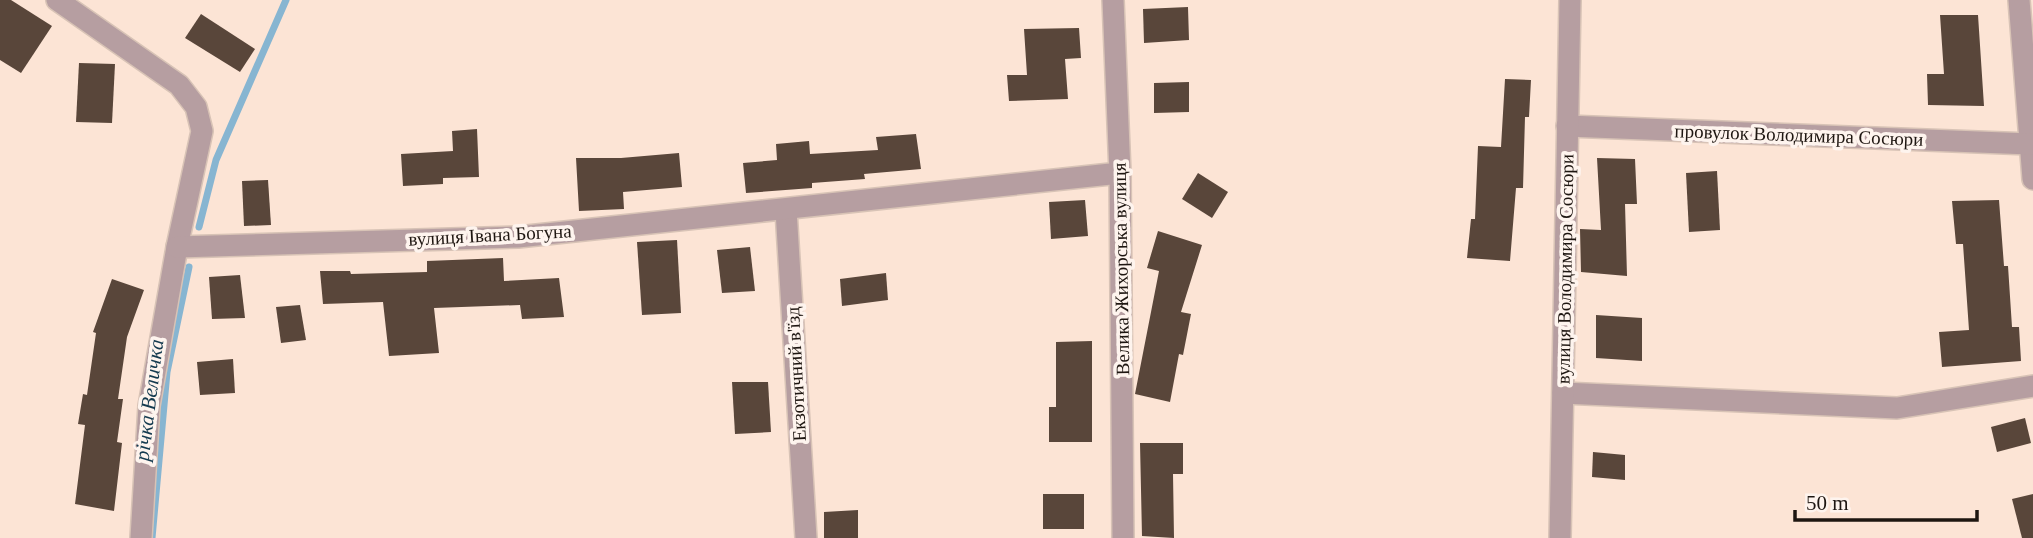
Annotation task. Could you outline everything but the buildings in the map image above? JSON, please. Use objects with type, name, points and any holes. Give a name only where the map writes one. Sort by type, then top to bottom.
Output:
[{"type":"street","points":[[57,0],[178,85],[196,107],[202,131],[177,247],[149,406],[141,538]]},
{"type":"street","name":"Велика Жихорська вулиця","points":[[1113,0],[1120,173],[1123,538]]},
{"type":"street","name":"вулиця Володимира Сосюри","points":[[1560,538],[1570,0]]},
{"type":"street","points":[[2019,0],[2033,179]]},
{"type":"street","name":"провулок Володимира Сосюри","points":[[1567,126],[2031,144]]},
{"type":"street","name":"вулиця Івана Богуна","points":[[177,247],[518,237],[1120,173]]},
{"type":"street","name":"Екзотичний в'їзд","points":[[786,210],[806,538]]},
{"type":"street","points":[[1563,393],[1897,408],[2033,386]]},
{"type":"waterway","name":"річка Величка","points":[[199,227],[216,160],[286,0]]},
{"type":"waterway","name":"річка Величка","points":[[152,538],[167,372],[189,267]]}]
